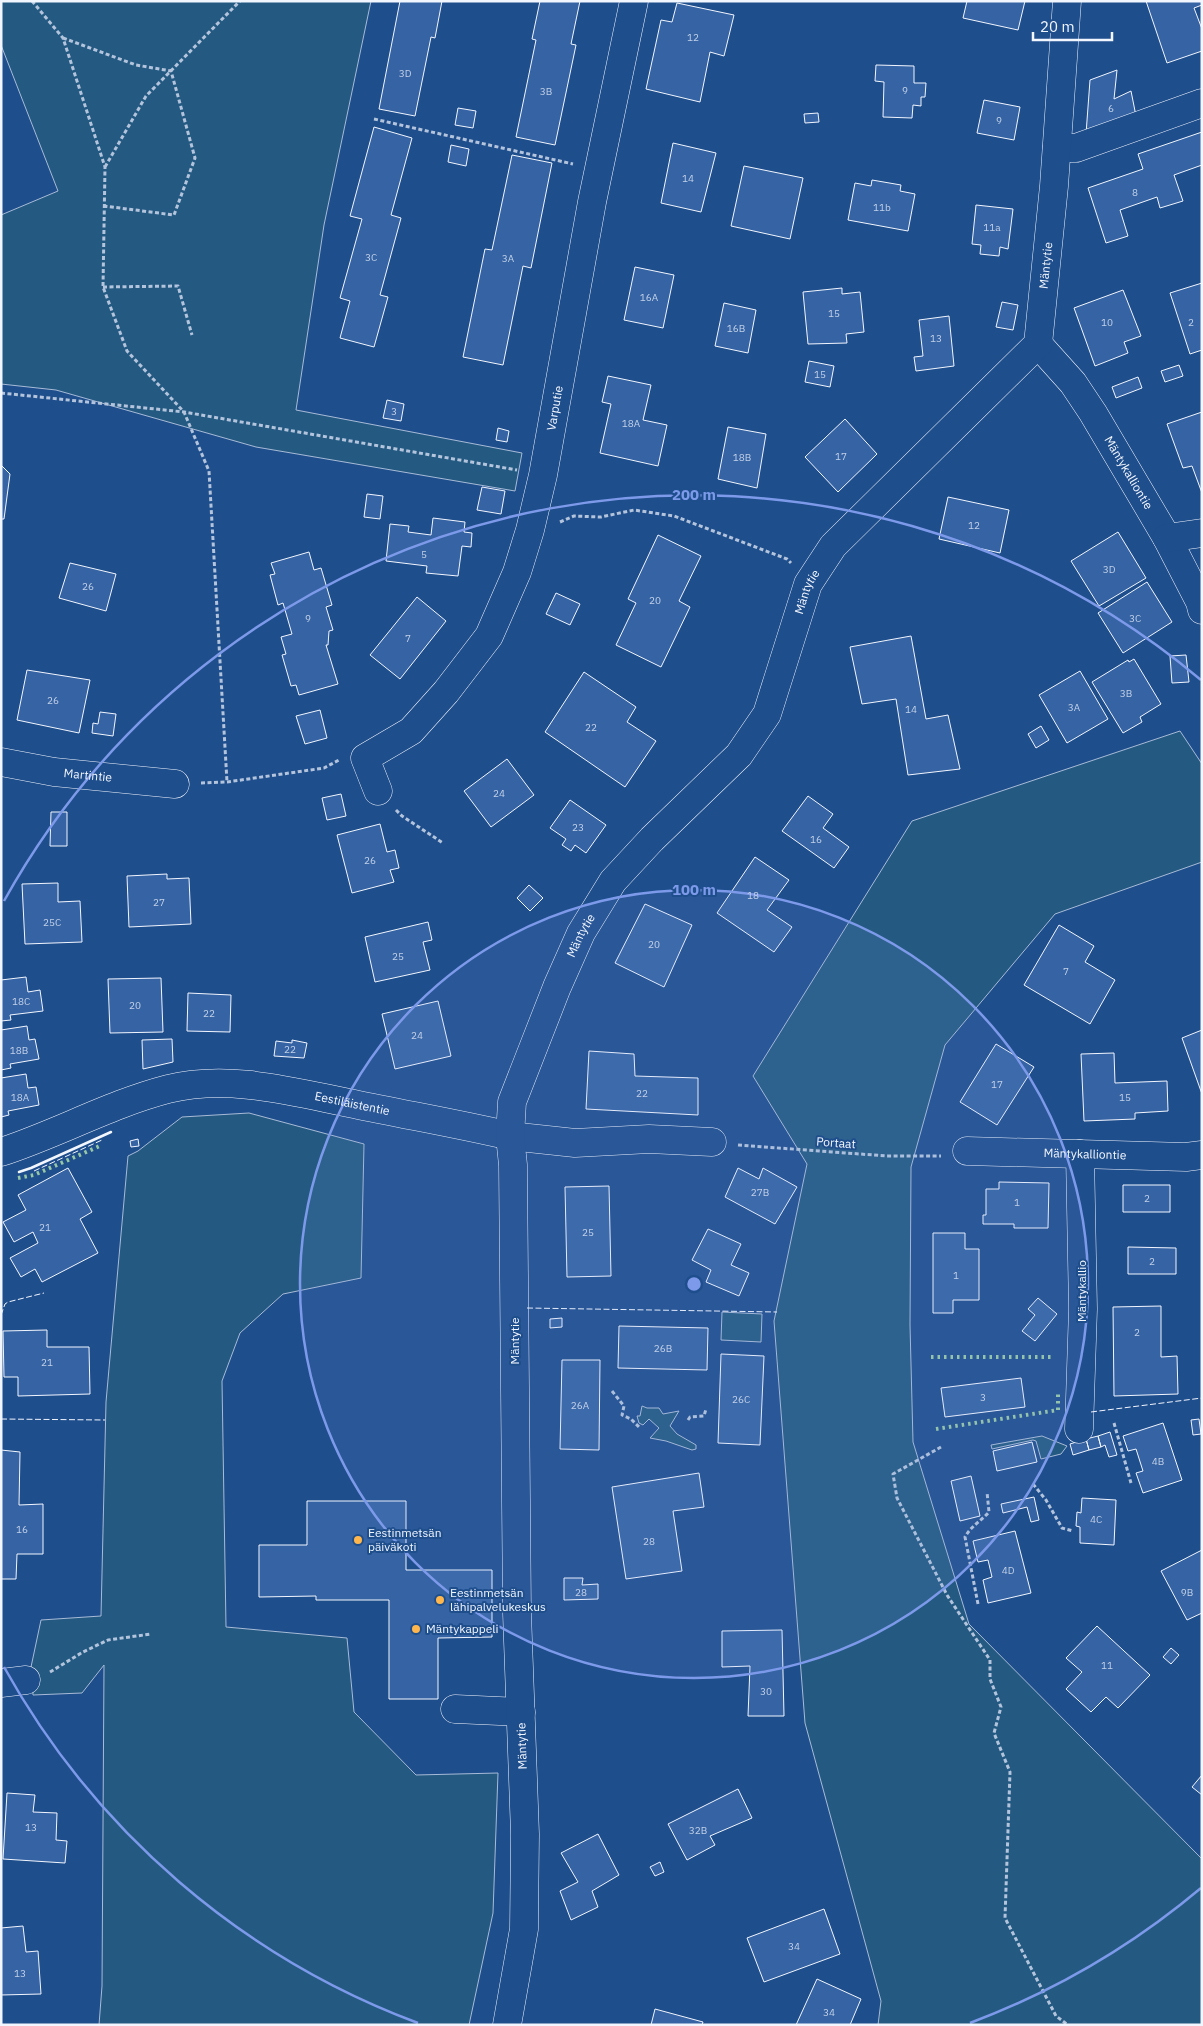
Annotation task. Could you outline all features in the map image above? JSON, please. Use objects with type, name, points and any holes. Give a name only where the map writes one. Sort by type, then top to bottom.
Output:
[{"type":"street","name":"Varputie","points":[[365,758],[410,731],[446,692],[488,636],[517,572],[530,530],[543,476],[592,202],[634,1]]},
{"type":"street","name":"Mäntytie","points":[[507,2025],[524,1929],[525,1834],[517,1594],[514,1165],[510,1136],[512,1102],[557,987],[581,933],[613,881],[652,839],[740,755],[767,714],[808,584],[833,546],[1038,344],[1057,148],[1067,1]]},
{"type":"street","points":[[1057,148],[1076,148],[1202,104]]},
{"type":"street","name":"Mäntykalliontie","points":[[1038,344],[1073,383],[1093,413],[1167,538],[1200,602],[1202,610]]},
{"type":"street","points":[[1167,538],[1202,533]]},
{"type":"street","points":[[365,758],[378,791]]},
{"type":"street","name":"Martintie","points":[[1,762],[54,772],[175,784]]},
{"type":"street","name":"Eestiläistentie","points":[[1,1152],[30,1143],[130,1101],[168,1089],[204,1083],[283,1088],[510,1136],[574,1143],[649,1139],[712,1142]]},
{"type":"street","name":"Mäntykalliontie","points":[[959,1154],[1202,1155]]},
{"type":"street","name":"Mäntykallio","points":[[1079,1429],[1083,1309],[1080,1154]]},
{"type":"street","points":[[455,1709],[521,1712]]},
{"type":"path","points":[[32,1],[62,38],[105,167],[104,288],[127,351],[184,412],[209,471],[227,782]]},
{"type":"path","points":[[105,167],[146,96],[240,1]]},
{"type":"path","points":[[62,38],[136,65],[170,71]]},
{"type":"path","points":[[104,206],[174,214],[195,158],[170,71]]},
{"type":"path","points":[[374,119],[577,164]]},
{"type":"path","points":[[104,288],[178,286],[192,335]]},
{"type":"path","points":[[1,393],[184,412],[543,476]]},
{"type":"path","points":[[530,530],[548,528],[574,516],[602,517],[634,510],[674,516],[787,559],[793,566]]},
{"type":"path","points":[[175,784],[227,782],[324,768],[362,747],[365,758]]},
{"type":"path","points":[[378,791],[402,816],[443,843]]},
{"type":"path","name":"Portaat","points":[[712,1142],[888,1156],[959,1154]]},
{"type":"path","points":[[612,1391],[624,1406],[622,1415],[631,1419],[640,1428]]},
{"type":"path","points":[[688,1420],[690,1417],[704,1416],[706,1409]]},
{"type":"path","points":[[1114,1423],[1131,1483]]},
{"type":"path","points":[[941,1448],[893,1474],[897,1498],[947,1595],[990,1660],[990,1679],[1001,1707],[994,1733],[1010,1772],[1005,1918],[1056,2016],[1068,2025]]},
{"type":"path","points":[[1033,1484],[1046,1500],[1062,1528],[1073,1531]]},
{"type":"path","points":[[978,1604],[965,1537],[970,1528],[981,1522],[990,1512],[987,1492]]},
{"type":"path","points":[[14,1681],[56,1669],[83,1652],[108,1640],[151,1634]]},
{"type":"shaded area","points":[[1,1],[371,1],[324,225],[296,410],[522,453],[515,491],[256,447],[56,390],[1,384],[1,215],[58,191],[1,45]]},
{"type":"shaded area","points":[[1180,731],[1202,764],[1202,862],[1055,914],[945,1045],[911,1167],[910,1325],[913,1442],[969,1624],[1202,1859],[1202,2025],[878,2025],[881,2001],[805,1723],[774,1321],[807,1164],[753,1076],[912,821]]},
{"type":"shaded area","points":[[249,1113],[364,1144],[361,1278],[283,1294],[240,1333],[222,1381],[226,1627],[347,1638],[354,1712],[416,1775],[498,1773],[493,1913],[469,2025],[99,2025],[102,1986],[104,1665],[82,1693],[33,1695],[31,1667],[41,1620],[101,1616],[106,1402],[128,1156],[138,1151],[182,1117]]},
{"type":"shaded area","points":[[722,1312],[762,1314],[761,1342],[721,1340]]},
{"type":"shaded area","points":[[642,1406],[659,1408],[663,1414],[679,1411],[670,1426],[677,1434],[696,1445],[696,1449],[692,1450],[666,1441],[650,1438],[659,1428],[649,1419],[643,1425],[639,1423],[637,1416],[640,1416]]},
{"type":"shaded area","points":[[1042,1436],[1067,1446],[1061,1454],[1041,1459],[1036,1441],[1033,1440],[992,1449],[991,1445]]},
{"type":"building","points":[[400,1],[442,1],[435,38],[431,37],[415,116],[379,109]]},
{"type":"building","points":[[540,1],[580,1],[571,44],[576,45],[555,145],[516,137],[536,40],[532,39]]},
{"type":"building","points":[[967,1],[1025,1],[1018,30],[963,18]]},
{"type":"building","points":[[1146,1],[1202,1],[1202,5],[1194,8],[1202,29],[1202,51],[1167,63]]},
{"type":"building","points":[[677,3],[734,15],[724,56],[710,52],[700,102],[646,89],[661,20],[672,22]]},
{"type":"building","points":[[876,65],[914,66],[914,83],[926,83],[925,97],[921,97],[921,106],[913,105],[912,118],[883,117],[884,82],[875,81]]},
{"type":"building","points":[[1117,70],[1114,99],[1131,91],[1136,116],[1086,134],[1090,80]]},
{"type":"building","points":[[984,100],[1020,107],[1014,140],[977,133]]},
{"type":"building","points":[[458,108],[476,111],[473,128],[455,125]]},
{"type":"building","points":[[818,113],[819,122],[805,123],[804,114]]},
{"type":"building","points":[[374,127],[412,138],[391,215],[401,218],[380,295],[388,297],[374,347],[340,338],[350,301],[340,298],[362,219],[350,216]]},
{"type":"building","points":[[1202,132],[1202,165],[1174,175],[1183,201],[1160,208],[1157,197],[1120,210],[1128,236],[1106,243],[1088,188],[1143,169],[1138,154]]},
{"type":"building","points":[[673,143],[716,153],[701,212],[661,203]]},
{"type":"building","points":[[451,145],[469,149],[466,166],[448,162]]},
{"type":"building","points":[[512,155],[552,163],[531,268],[523,266],[503,365],[463,357],[485,249],[492,250]]},
{"type":"building","points":[[744,166],[803,178],[790,239],[731,226]]},
{"type":"building","points":[[872,180],[901,185],[900,191],[915,194],[908,231],[848,220],[855,183],[871,186]]},
{"type":"building","points":[[976,205],[1013,209],[1008,249],[1000,247],[999,256],[980,254],[981,245],[972,244]]},
{"type":"building","points":[[635,267],[674,275],[663,328],[624,320]]},
{"type":"building","points":[[1202,283],[1202,350],[1190,354],[1170,293]]},
{"type":"building","points":[[842,288],[842,294],[860,292],[864,332],[846,334],[847,343],[808,344],[803,292]]},
{"type":"building","points":[[1123,290],[1141,336],[1124,342],[1128,353],[1095,366],[1074,308]]},
{"type":"building","points":[[1002,302],[1018,305],[1013,330],[996,327]]},
{"type":"building","points":[[724,303],[756,310],[748,353],[715,346]]},
{"type":"building","points":[[949,316],[954,366],[916,371],[914,357],[923,356],[919,320]]},
{"type":"building","points":[[809,361],[834,366],[830,387],[805,382]]},
{"type":"building","points":[[1179,365],[1183,376],[1165,382],[1161,371]]},
{"type":"building","points":[[608,376],[651,385],[643,420],[667,425],[658,466],[600,453],[611,404],[602,402]]},
{"type":"building","points":[[1138,377],[1142,388],[1116,398],[1112,387]]},
{"type":"building","points":[[387,400],[404,404],[401,421],[383,418]]},
{"type":"building","points":[[1202,412],[1202,493],[1192,466],[1183,468],[1167,424]]},
{"type":"building","points":[[845,419],[877,454],[838,492],[805,457]]},
{"type":"building","points":[[728,427],[766,434],[757,488],[718,479]]},
{"type":"building","points":[[498,428],[509,431],[507,442],[496,440]]},
{"type":"building","points":[[1,465],[10,474],[4,519],[1,519]]},
{"type":"building","points":[[482,487],[505,491],[501,514],[477,510]]},
{"type":"building","points":[[367,494],[383,496],[380,519],[364,517]]},
{"type":"building","points":[[948,497],[1009,510],[1000,553],[939,539]]},
{"type":"building","points":[[433,518],[465,522],[464,532],[472,533],[471,547],[462,546],[458,576],[426,573],[427,566],[386,561],[390,524],[409,526],[408,532],[431,535]]},
{"type":"building","points":[[1118,532],[1146,578],[1099,606],[1071,561]]},
{"type":"building","points":[[658,535],[701,556],[679,601],[690,607],[661,667],[616,645],[636,603],[628,599]]},
{"type":"building","points":[[309,552],[314,570],[321,568],[332,605],[326,607],[333,630],[329,631],[328,645],[326,645],[338,684],[299,695],[296,685],[291,686],[282,655],[286,654],[281,637],[292,634],[283,603],[278,605],[270,575],[275,574],[271,563]]},
{"type":"building","points":[[70,563],[116,574],[106,611],[59,598]]},
{"type":"building","points":[[1147,582],[1172,622],[1123,653],[1098,613]]},
{"type":"building","points":[[556,593],[580,604],[570,625],[546,614]]},
{"type":"building","points":[[417,597],[446,621],[400,679],[370,655]]},
{"type":"building","points":[[911,636],[926,719],[948,715],[960,769],[908,775],[896,699],[862,704],[850,647]]},
{"type":"building","points":[[1186,655],[1189,682],[1172,683],[1170,656]]},
{"type":"building","points":[[1134,659],[1161,704],[1140,717],[1142,722],[1123,733],[1092,682],[1128,660],[1129,662]]},
{"type":"building","points":[[27,670],[90,680],[79,733],[17,720]]},
{"type":"building","points":[[1080,671],[1108,719],[1067,743],[1039,695]]},
{"type":"building","points":[[584,672],[636,707],[627,722],[656,741],[625,787],[545,732]]},
{"type":"building","points":[[320,710],[327,738],[305,744],[296,716]]},
{"type":"building","points":[[100,712],[116,714],[113,736],[92,733],[93,723],[98,724]]},
{"type":"building","points":[[1041,726],[1049,740],[1036,748],[1028,734]]},
{"type":"building","points":[[507,759],[534,795],[491,827],[464,791]]},
{"type":"building","points":[[341,794],[346,816],[327,820],[322,798]]},
{"type":"building","points":[[808,796],[833,814],[823,828],[849,847],[834,868],[782,831]]},
{"type":"building","points":[[570,800],[606,825],[586,853],[575,845],[571,851],[562,845],[566,839],[550,828]]},
{"type":"building","points":[[51,812],[67,812],[67,846],[50,846]]},
{"type":"building","points":[[380,824],[387,852],[395,850],[399,868],[390,870],[394,882],[352,893],[337,835]]},
{"type":"building","points":[[755,857],[789,880],[767,910],[792,927],[774,952],[717,913]]},
{"type":"building","points":[[167,874],[167,879],[189,878],[191,924],[129,927],[127,876]]},
{"type":"building","points":[[58,883],[58,902],[80,901],[82,942],[25,944],[22,884]]},
{"type":"building","points":[[529,885],[543,898],[530,911],[517,898]]},
{"type":"building","points":[[645,904],[692,925],[664,987],[615,963]]},
{"type":"building","points":[[428,922],[432,940],[423,942],[430,970],[375,982],[365,937]]},
{"type":"building","points":[[1059,925],[1094,946],[1085,962],[1115,980],[1090,1024],[1024,985]]},
{"type":"building","points":[[26,977],[28,992],[40,990],[43,1011],[10,1015],[11,1020],[1,1021],[1,980]]},
{"type":"building","points":[[161,978],[163,1032],[110,1033],[108,979]]},
{"type":"building","points":[[188,993],[231,995],[230,1032],[187,1031]]},
{"type":"building","points":[[438,1001],[451,1056],[395,1069],[382,1014]]},
{"type":"building","points":[[27,1026],[29,1040],[35,1039],[39,1059],[10,1064],[11,1068],[1,1070],[1,1030]]},
{"type":"building","points":[[1202,1030],[1202,1094],[1182,1038]]},
{"type":"building","points":[[172,1039],[173,1062],[143,1069],[142,1040]]},
{"type":"building","points":[[292,1040],[307,1043],[304,1058],[274,1056],[276,1041],[292,1043]]},
{"type":"building","points":[[996,1044],[1034,1067],[997,1125],[960,1102]]},
{"type":"building","points":[[589,1051],[634,1054],[635,1076],[698,1078],[698,1115],[586,1109]]},
{"type":"building","points":[[1114,1053],[1115,1083],[1167,1081],[1168,1111],[1135,1113],[1135,1119],[1084,1121],[1081,1054]]},
{"type":"building","points":[[26,1074],[28,1088],[36,1087],[39,1105],[8,1111],[9,1115],[1,1117],[1,1078]]},
{"type":"building","points":[[138,1139],[139,1146],[131,1147],[130,1141]]},
{"type":"building","points":[[68,1168],[92,1212],[80,1219],[98,1253],[42,1282],[35,1269],[21,1277],[10,1258],[38,1243],[33,1232],[14,1242],[3,1222],[26,1210],[18,1195]]},
{"type":"building","points":[[738,1168],[759,1179],[763,1168],[797,1187],[775,1224],[725,1197]]},
{"type":"building","points":[[999,1182],[1049,1183],[1048,1228],[1014,1228],[1014,1224],[983,1224],[983,1215],[986,1215],[986,1189],[999,1189]]},
{"type":"building","points":[[1123,1185],[1170,1185],[1170,1212],[1123,1212]]},
{"type":"building","points":[[609,1186],[611,1276],[567,1277],[565,1187]]},
{"type":"building","points":[[708,1229],[741,1244],[731,1265],[749,1273],[739,1296],[706,1282],[711,1270],[692,1260]]},
{"type":"building","points":[[933,1233],[965,1233],[965,1249],[979,1249],[979,1300],[953,1300],[953,1313],[933,1313]]},
{"type":"building","points":[[1128,1247],[1176,1248],[1176,1274],[1128,1274]]},
{"type":"building","points":[[1038,1298],[1057,1314],[1035,1341],[1022,1331],[1035,1315],[1028,1309]]},
{"type":"building","points":[[1161,1306],[1161,1357],[1177,1356],[1178,1394],[1114,1396],[1113,1307]]},
{"type":"building","points":[[562,1318],[562,1327],[550,1328],[550,1319]]},
{"type":"building","points":[[619,1326],[708,1328],[707,1370],[618,1368]]},
{"type":"building","points":[[47,1330],[47,1347],[89,1347],[90,1394],[18,1396],[18,1377],[4,1377],[3,1331]]},
{"type":"building","points":[[721,1354],[764,1356],[760,1445],[718,1443]]},
{"type":"building","points":[[562,1360],[600,1360],[599,1450],[560,1449]]},
{"type":"building","points":[[1021,1378],[1025,1407],[945,1417],[941,1388]]},
{"type":"building","points":[[1199,1419],[1201,1434],[1193,1435],[1191,1420]]},
{"type":"building","points":[[1163,1423],[1182,1480],[1143,1493],[1136,1473],[1143,1471],[1136,1449],[1128,1451],[1123,1436]]},
{"type":"building","points":[[1110,1432],[1117,1455],[1109,1457],[1105,1445],[1101,1447],[1098,1436]]},
{"type":"building","points":[[1098,1436],[1101,1447],[1089,1450],[1086,1439]]},
{"type":"building","points":[[1086,1439],[1089,1450],[1073,1455],[1070,1444]]},
{"type":"building","points":[[1032,1442],[1037,1462],[997,1471],[993,1451]]},
{"type":"building","points":[[1,1450],[20,1452],[19,1505],[43,1504],[43,1554],[17,1554],[16,1579],[1,1579]]},
{"type":"building","points":[[699,1473],[704,1507],[673,1511],[682,1571],[626,1579],[612,1487]]},
{"type":"building","points":[[971,1476],[980,1516],[960,1521],[951,1481]]},
{"type":"building","points":[[1034,1497],[1039,1520],[1031,1522],[1027,1507],[1003,1513],[1001,1504]]},
{"type":"building","points":[[1082,1498],[1116,1500],[1114,1545],[1080,1543],[1080,1527],[1076,1526],[1077,1512],[1081,1513]]},
{"type":"building","name":"Eestinmetsän lähipalvelukeskus","points":[[307,1501],[406,1501],[406,1570],[492,1570],[492,1637],[438,1638],[438,1699],[389,1699],[389,1600],[316,1600],[316,1596],[259,1597],[259,1545],[307,1545]]},
{"type":"building","points":[[1015,1531],[1031,1593],[988,1603],[983,1580],[992,1577],[988,1560],[978,1562],[973,1541]]},
{"type":"building","points":[[1202,1550],[1202,1613],[1187,1620],[1161,1571]]},
{"type":"building","points":[[564,1578],[583,1578],[582,1585],[598,1584],[598,1599],[564,1600]]},
{"type":"building","points":[[1097,1626],[1150,1675],[1118,1708],[1106,1697],[1091,1712],[1066,1689],[1082,1672],[1066,1658]]},
{"type":"building","points":[[782,1630],[784,1716],[748,1716],[750,1666],[722,1667],[722,1631]]},
{"type":"building","points":[[1171,1648],[1179,1655],[1171,1664],[1163,1657]]},
{"type":"building","points":[[1202,1775],[1202,1795],[1192,1787]]},
{"type":"building","points":[[738,1789],[752,1818],[710,1836],[715,1845],[687,1860],[668,1824]]},
{"type":"building","points":[[7,1793],[35,1795],[33,1812],[57,1813],[56,1840],[67,1841],[65,1863],[3,1859]]},
{"type":"building","points":[[598,1834],[619,1875],[592,1891],[598,1907],[571,1920],[560,1891],[578,1882],[561,1853]]},
{"type":"building","points":[[660,1862],[664,1872],[655,1876],[650,1867]]},
{"type":"building","points":[[824,1909],[840,1954],[764,1982],[747,1938]]},
{"type":"building","points":[[23,1926],[26,1952],[38,1951],[41,1994],[1,1995],[1,1928]]},
{"type":"building","points":[[817,1979],[861,1999],[850,2025],[796,2025]]},
{"type":"building","points":[[655,2009],[703,2022],[702,2025],[651,2025]]},
{"type":"hedge","points":[[18,1178],[34,1175],[102,1145]]},
{"type":"hedge","points":[[931,1357],[1054,1357]]},
{"type":"hedge","points":[[936,1429],[1058,1410],[1058,1393]]},
{"type":"fence","points":[[34,1171],[102,1140]]},
{"type":"fence","points":[[1,1315],[5,1304],[8,1302],[44,1293]]},
{"type":"fence","points":[[527,1308],[777,1312]]},
{"type":"fence","points":[[1091,1412],[1202,1398]]},
{"type":"fence","points":[[1,1419],[105,1420]]},
{"type":"wall","points":[[19,1172],[111,1132]]},
{"type":"place","name":"Eestinmetsän päiväkoti","points":[[358,1540]]},
{"type":"place","name":"Eestinmetsän lähipalvelukeskus","points":[[440,1600]]},
{"type":"place","name":"Mäntykappeli","points":[[416,1629]]}]
